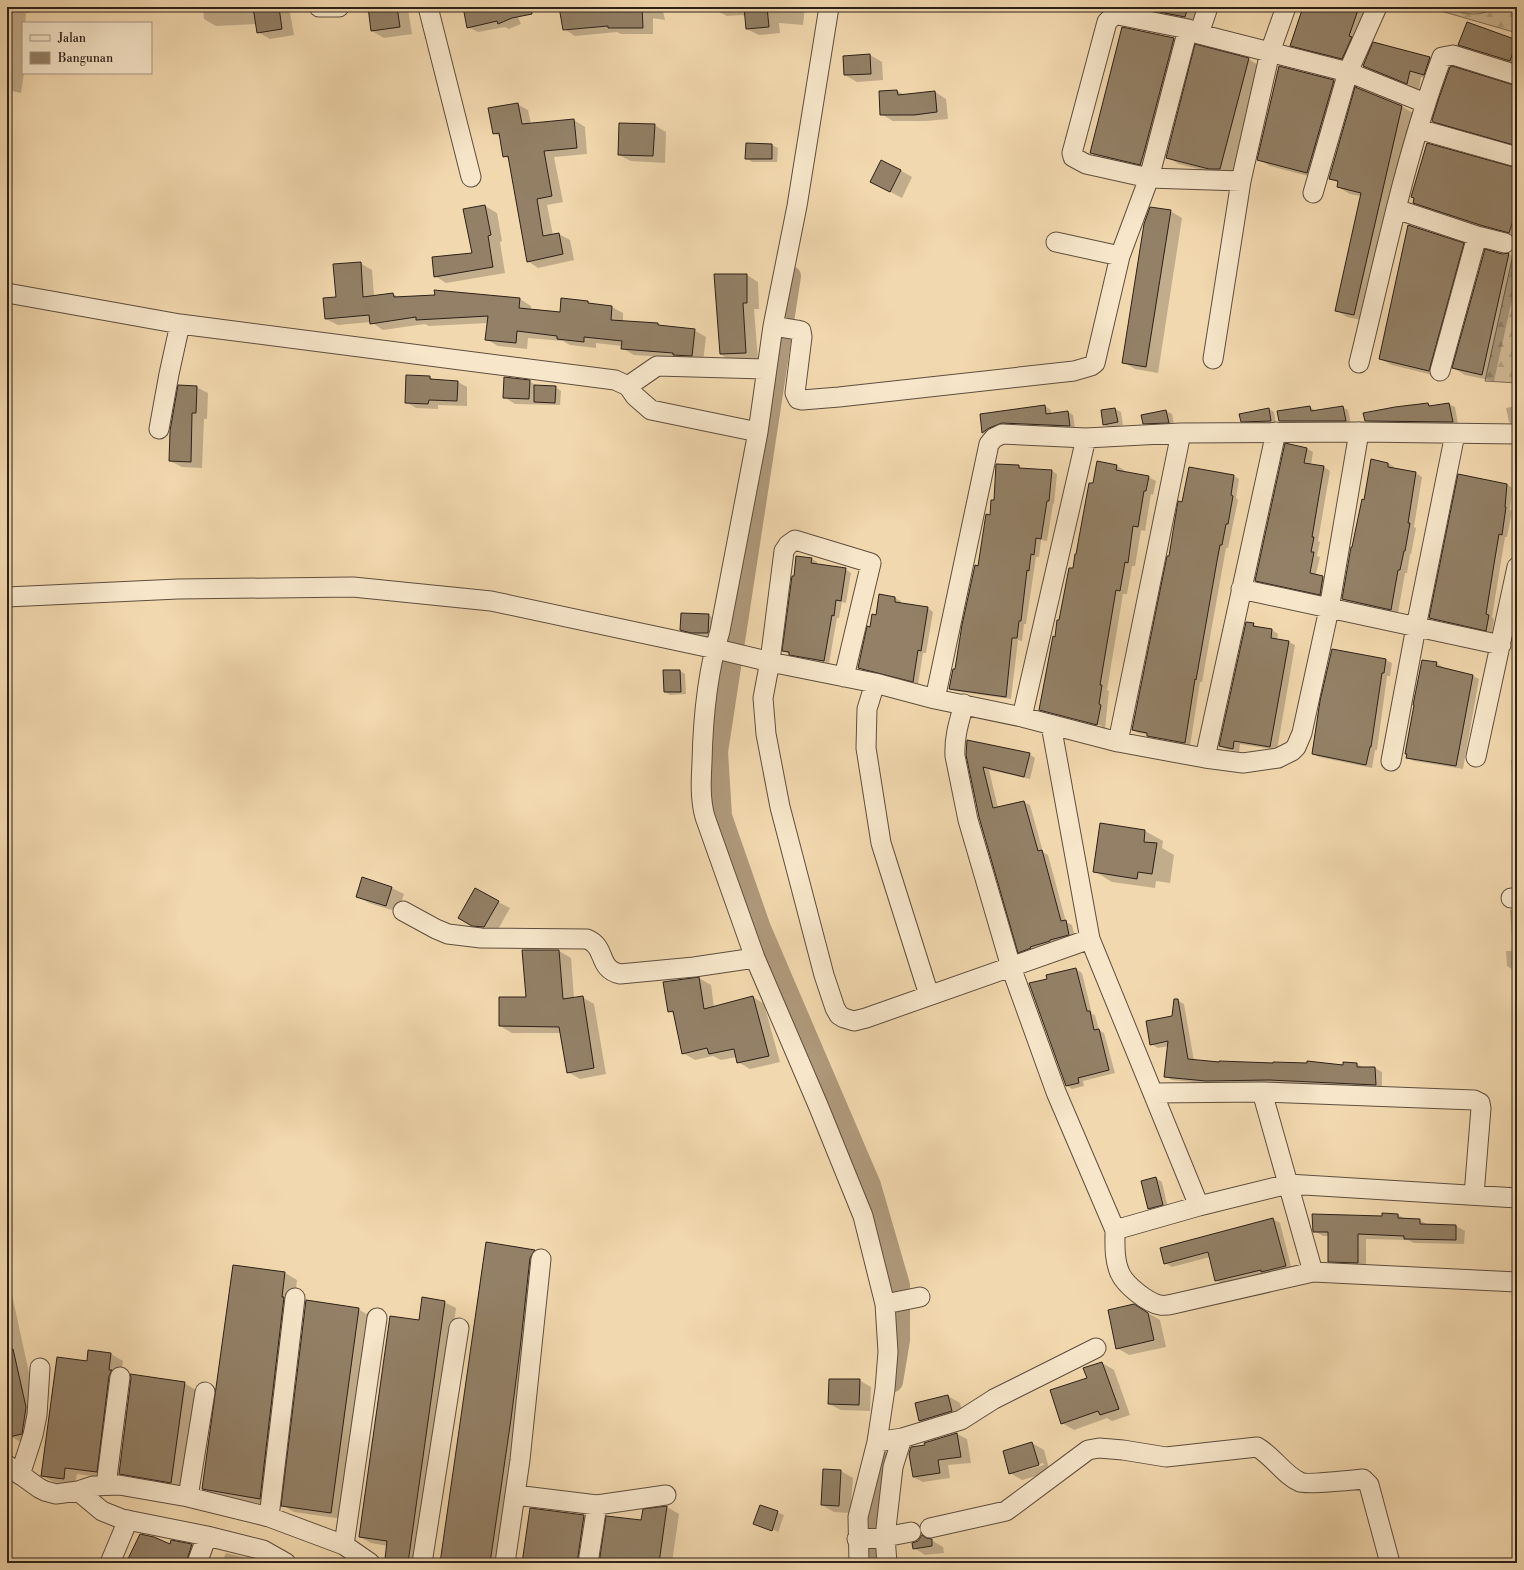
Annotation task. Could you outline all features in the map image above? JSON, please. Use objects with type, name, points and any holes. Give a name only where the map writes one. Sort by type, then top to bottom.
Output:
[{"type":"street","points":[[318,7],[339,7]]},
{"type":"street","points":[[428,7],[471,177]]},
{"type":"street","points":[[829,7],[797,206],[776,327],[767,369],[758,432],[720,631],[720,650],[702,724],[701,781],[703,809],[755,958],[818,1105],[863,1216],[901,1301],[888,1352],[885,1389],[889,1440],[893,1467],[872,1538],[858,1563]]},
{"type":"street","points":[[776,327],[801,331],[802,337],[795,393],[798,399],[802,400],[1085,369],[1095,363],[1120,256],[1149,178],[1194,31],[1208,7]]},
{"type":"street","points":[[1213,359],[1241,181],[1270,52],[1286,7]]},
{"type":"street","points":[[1313,193],[1348,72],[1377,7]]},
{"type":"street","points":[[1241,181],[1149,178],[1086,164],[1076,160],[1073,157],[1072,154],[1107,22],[1110,18],[1118,15],[1194,31],[1348,72],[1425,103]]},
{"type":"street","points":[[1360,363],[1396,209],[1425,103],[1442,58],[1447,55],[1453,55],[1517,75]]},
{"type":"street","points":[[1418,129],[1517,157]]},
{"type":"street","points":[[1396,209],[1477,236],[1505,243]]},
{"type":"street","points":[[1440,371],[1477,236]]},
{"type":"street","points":[[1056,242],[1120,256]]},
{"type":"street","points":[[7,293],[180,324],[616,380],[628,386],[651,410],[758,432]]},
{"type":"street","points":[[159,429],[180,324]]},
{"type":"street","points":[[628,386],[658,366],[767,369]]},
{"type":"street","points":[[1206,758],[1241,589],[1276,432]]},
{"type":"street","points":[[935,699],[988,444],[994,438],[1002,434],[1086,438],[1181,433],[1276,432],[1517,434]]},
{"type":"street","points":[[7,597],[178,589],[353,587],[491,601],[874,683],[935,699],[1022,717],[1118,742],[1243,763],[1278,758],[1292,751],[1296,747],[1302,733],[1329,609],[1359,432]]},
{"type":"street","points":[[1118,742],[1181,433]]},
{"type":"street","points":[[1391,761],[1416,627],[1455,434]]},
{"type":"street","points":[[1022,717],[1086,438]]},
{"type":"street","points":[[844,677],[871,563],[795,540],[788,544],[784,551],[764,659],[763,698],[768,742],[782,815],[824,975],[835,1008],[839,1015],[854,1021],[1090,939]]},
{"type":"street","points":[[1476,757],[1517,567]]},
{"type":"street","points":[[1241,589],[1501,645]]},
{"type":"street","points":[[874,683],[867,709],[866,748],[881,842],[929,995]]},
{"type":"street","points":[[964,704],[955,734],[955,756],[968,820],[1011,967],[1056,1092],[1115,1230],[1116,1256],[1120,1274],[1134,1291],[1161,1306],[1313,1272],[1517,1282]]},
{"type":"street","points":[[1051,725],[1090,939],[1199,1206]]},
{"type":"street","points":[[403,911],[448,934],[481,938],[587,939],[593,941],[597,947],[607,969],[613,973],[620,974],[694,967],[755,958]]},
{"type":"street","points":[[1153,1093],[1262,1092],[1467,1099],[1478,1102],[1480,1103],[1481,1108],[1474,1196]]},
{"type":"street","points":[[1262,1092],[1313,1272]]},
{"type":"street","points":[[1115,1230],[1199,1206],[1288,1184],[1517,1198]]},
{"type":"street","points":[[505,1563],[515,1495],[541,1259]]},
{"type":"street","points":[[269,1517],[295,1298]]},
{"type":"street","points":[[344,1545],[377,1318]]},
{"type":"street","points":[[422,1563],[459,1328]]},
{"type":"street","points":[[889,1440],[961,1420],[994,1399],[1096,1348]]},
{"type":"street","points":[[40,1368],[37,1415],[33,1435],[14,1470],[45,1491],[56,1494],[78,1491],[93,1486],[119,1485],[188,1496],[269,1517],[344,1545],[370,1563]]},
{"type":"street","points":[[106,1485],[120,1377]]},
{"type":"street","points":[[188,1496],[205,1392]]},
{"type":"street","points":[[887,1563],[858,1517],[889,1440]]},
{"type":"street","points":[[930,1528],[1006,1511],[1088,1450],[1099,1448],[1123,1450],[1166,1457],[1257,1447],[1266,1452],[1293,1477],[1302,1483],[1363,1479],[1369,1485],[1390,1563]]},
{"type":"street","points":[[78,1491],[102,1511],[128,1520],[207,1536],[263,1550],[286,1563]]},
{"type":"street","points":[[515,1495],[597,1504],[666,1495]]},
{"type":"street","points":[[588,1563],[597,1504]]},
{"type":"street","points":[[110,1563],[128,1520]]},
{"type":"street","points":[[872,1538],[911,1532]]},
{"type":"street","points":[[197,1563],[207,1536]]},
{"type":"path","points":[[1465,11],[1484,9],[1485,7]]},
{"type":"green space","points":[[1427,7],[1461,7],[1462,13],[1474,14],[1486,12],[1492,7],[1517,7],[1517,33]]},
{"type":"green space","points":[[1517,237],[1517,383],[1485,381]]},
{"type":"building","points":[[253,7],[279,7],[282,29],[257,33]]},
{"type":"building","points":[[368,7],[397,7],[400,27],[371,31]]},
{"type":"building","points":[[463,7],[531,7],[532,14],[512,18],[498,24],[497,21],[467,28]]},
{"type":"building","points":[[559,7],[642,7],[643,28],[608,28],[608,26],[563,30]]},
{"type":"building","points":[[744,7],[767,7],[769,27],[746,29]]},
{"type":"building","points":[[1155,7],[1188,7],[1185,17],[1154,11]]},
{"type":"building","points":[[1303,7],[1359,7],[1349,36],[1352,37],[1342,59],[1290,46]]},
{"type":"building","points":[[1467,22],[1517,40],[1510,61],[1458,45]]},
{"type":"building","points":[[1122,27],[1174,38],[1140,165],[1090,153]]},
{"type":"building","points":[[1373,42],[1430,57],[1424,75],[1410,71],[1407,84],[1363,66]]},
{"type":"building","points":[[1195,44],[1249,58],[1220,169],[1209,169],[1166,158]]},
{"type":"building","points":[[870,54],[871,74],[844,75],[843,56]]},
{"type":"building","points":[[1279,66],[1334,80],[1307,173],[1257,160]]},
{"type":"building","points":[[1452,66],[1517,86],[1517,146],[1433,122],[1432,120],[1439,98],[1450,67]]},
{"type":"building","points":[[1355,87],[1402,106],[1354,315],[1335,311],[1361,193],[1337,187],[1338,181],[1329,179]]},
{"type":"building","points":[[897,90],[898,95],[935,91],[937,112],[914,115],[880,115],[879,91]]},
{"type":"building","points":[[518,103],[522,124],[574,119],[577,148],[544,151],[552,196],[537,199],[543,236],[559,233],[563,254],[527,262],[508,156],[503,157],[499,133],[493,134],[488,108]]},
{"type":"building","points":[[619,123],[655,124],[653,156],[618,155]]},
{"type":"building","points":[[746,143],[772,144],[772,159],[745,159]]},
{"type":"building","points":[[1427,143],[1517,168],[1517,208],[1509,233],[1413,203],[1414,198],[1411,197]]},
{"type":"building","points":[[881,160],[901,170],[890,192],[870,182]]},
{"type":"building","points":[[485,205],[491,235],[488,236],[493,267],[434,277],[432,257],[472,253],[463,209]]},
{"type":"building","points":[[1150,207],[1171,210],[1146,367],[1122,363],[1144,224]]},
{"type":"building","points":[[1408,225],[1464,243],[1429,371],[1379,359]]},
{"type":"building","points":[[1485,249],[1502,254],[1509,253],[1482,375],[1452,368]]},
{"type":"building","points":[[361,262],[363,297],[393,293],[394,297],[435,295],[434,290],[520,298],[519,308],[560,312],[561,298],[588,301],[588,303],[612,306],[611,320],[658,323],[658,325],[695,329],[692,356],[621,349],[622,341],[584,337],[584,342],[557,339],[557,336],[517,331],[516,343],[485,340],[488,316],[416,320],[416,317],[370,324],[369,315],[325,319],[323,298],[336,297],[333,264]]},
{"type":"building","points":[[714,274],[747,274],[747,303],[743,303],[746,353],[720,354]]},
{"type":"building","points":[[406,375],[430,376],[430,379],[458,381],[457,401],[429,400],[428,404],[405,403]]},
{"type":"building","points":[[504,377],[530,380],[529,399],[503,398]]},
{"type":"building","points":[[178,385],[197,386],[196,413],[192,413],[191,462],[169,461],[170,431]]},
{"type":"building","points":[[534,385],[556,386],[555,403],[534,402]]},
{"type":"building","points":[[1428,403],[1429,406],[1449,403],[1453,422],[1365,421],[1363,413],[1395,407]]},
{"type":"building","points":[[1045,405],[1046,414],[1068,411],[1070,426],[1002,423],[989,428],[982,433],[980,414]]},
{"type":"building","points":[[1310,406],[1311,411],[1343,406],[1346,421],[1279,421],[1277,411]]},
{"type":"building","points":[[1115,408],[1118,422],[1103,425],[1101,410]]},
{"type":"building","points":[[1269,408],[1271,421],[1241,422],[1239,414]]},
{"type":"building","points":[[1166,410],[1169,423],[1143,424],[1141,415]]},
{"type":"building","points":[[1285,443],[1307,448],[1304,463],[1324,466],[1312,537],[1314,537],[1311,552],[1314,552],[1310,573],[1323,576],[1320,595],[1255,581]]},
{"type":"building","points":[[1371,459],[1388,463],[1388,467],[1416,472],[1405,551],[1400,570],[1398,570],[1391,610],[1342,599],[1351,547],[1362,499],[1364,500]]},
{"type":"building","points":[[1097,461],[1117,465],[1116,470],[1149,476],[1146,491],[1144,491],[1138,527],[1133,526],[1128,563],[1125,562],[1120,591],[1116,590],[1100,685],[1102,685],[1099,704],[1101,705],[1097,725],[1039,710],[1053,636],[1055,637],[1057,620],[1059,620],[1069,568],[1073,568],[1089,483],[1093,483]]},
{"type":"building","points":[[996,464],[1019,465],[1019,468],[1052,470],[1049,501],[1047,501],[1041,539],[1036,538],[1034,555],[1031,554],[1029,571],[1027,570],[1021,621],[1019,621],[1017,638],[1012,638],[1006,697],[949,689],[953,669],[955,669],[962,625],[975,565],[978,566],[986,514],[990,515],[991,500],[994,500]]},
{"type":"building","points":[[1189,467],[1234,475],[1231,495],[1233,496],[1228,524],[1226,524],[1222,545],[1220,545],[1196,680],[1195,679],[1185,743],[1147,736],[1147,733],[1132,730],[1167,556],[1169,556],[1178,501],[1182,502]]},
{"type":"building","points":[[1458,474],[1507,484],[1506,507],[1502,535],[1499,534],[1486,614],[1489,615],[1486,631],[1429,618]]},
{"type":"building","points":[[796,556],[812,558],[811,563],[846,568],[841,601],[836,600],[834,616],[832,615],[824,661],[789,655],[789,652],[782,651]]},
{"type":"building","points":[[879,594],[895,597],[895,602],[928,607],[921,651],[918,650],[913,682],[858,668],[867,626],[870,627],[872,614],[876,615]]},
{"type":"building","points":[[681,613],[709,614],[708,633],[691,633],[680,630]]},
{"type":"building","points":[[1246,622],[1254,623],[1253,626],[1272,629],[1271,638],[1289,641],[1270,747],[1234,741],[1233,749],[1219,746]]},
{"type":"building","points":[[1332,649],[1386,659],[1384,673],[1382,673],[1371,747],[1366,765],[1312,754],[1320,701]]},
{"type":"building","points":[[1422,660],[1437,662],[1436,666],[1473,675],[1456,766],[1406,758],[1407,754],[1405,754],[1413,705]]},
{"type":"building","points":[[663,670],[680,670],[681,692],[664,692]]},
{"type":"building","points":[[967,740],[1030,753],[1024,777],[983,767],[993,808],[1024,801],[1038,851],[1042,850],[1061,921],[1066,920],[1069,935],[1030,947],[1031,948],[1018,953],[979,817],[966,755]]},
{"type":"building","points":[[1100,823],[1145,830],[1144,842],[1157,843],[1152,874],[1138,872],[1137,879],[1093,872]]},
{"type":"building","points":[[362,877],[392,887],[386,906],[356,897]]},
{"type":"building","points":[[475,888],[499,901],[484,927],[472,926],[458,918]]},
{"type":"building","points":[[522,950],[559,950],[563,999],[583,996],[594,1068],[567,1073],[559,1027],[499,1026],[499,997],[526,997]]},
{"type":"building","points":[[1076,968],[1087,1011],[1090,1011],[1094,1030],[1099,1029],[1109,1070],[1078,1078],[1079,1083],[1066,1086],[1029,983],[1047,979],[1046,975]]},
{"type":"building","points":[[699,977],[704,1009],[753,996],[769,1056],[737,1063],[734,1049],[709,1054],[707,1048],[682,1054],[673,1011],[668,1012],[663,982]]},
{"type":"building","points":[[1174,999],[1178,999],[1188,1059],[1219,1062],[1273,1063],[1307,1063],[1307,1061],[1343,1065],[1343,1062],[1357,1063],[1357,1067],[1375,1067],[1376,1085],[1269,1080],[1206,1081],[1164,1077],[1168,1041],[1150,1045],[1146,1021],[1172,1016]]},
{"type":"building","points":[[1156,1177],[1163,1205],[1148,1209],[1141,1181]]},
{"type":"building","points":[[1382,1213],[1398,1214],[1398,1218],[1420,1219],[1420,1224],[1456,1225],[1456,1240],[1404,1239],[1404,1236],[1358,1234],[1358,1263],[1328,1262],[1328,1232],[1313,1232],[1312,1214],[1382,1216]]},
{"type":"building","points":[[1273,1218],[1286,1266],[1261,1272],[1261,1270],[1215,1281],[1208,1252],[1164,1264],[1160,1248]]},
{"type":"building","points":[[486,1242],[535,1250],[530,1258],[511,1419],[490,1563],[440,1563]]},
{"type":"building","points":[[233,1265],[285,1272],[282,1297],[284,1297],[260,1499],[202,1489]]},
{"type":"building","points":[[422,1297],[445,1301],[408,1563],[385,1559],[387,1541],[359,1537],[390,1316],[419,1320]]},
{"type":"building","points":[[306,1300],[359,1308],[331,1513],[281,1506]]},
{"type":"building","points":[[1134,1304],[1148,1313],[1154,1340],[1116,1349],[1108,1310]]},
{"type":"building","points":[[13,1349],[26,1407],[22,1434],[9,1437],[7,1427],[7,1350]]},
{"type":"building","points":[[88,1350],[111,1353],[109,1370],[112,1370],[109,1376],[97,1472],[65,1468],[64,1479],[41,1476],[57,1357],[87,1361]]},
{"type":"building","points":[[1102,1362],[1119,1409],[1100,1415],[1098,1411],[1061,1424],[1050,1390],[1087,1378],[1083,1368]]},
{"type":"building","points":[[130,1374],[185,1382],[171,1483],[119,1474],[131,1378]]},
{"type":"building","points":[[829,1379],[860,1379],[859,1405],[828,1404]]},
{"type":"building","points":[[948,1395],[952,1411],[919,1421],[915,1403]]},
{"type":"building","points":[[957,1433],[961,1457],[938,1460],[940,1473],[913,1477],[909,1454],[911,1447],[925,1445],[924,1443]]},
{"type":"building","points":[[1032,1442],[1039,1465],[1009,1474],[1003,1451]]},
{"type":"building","points":[[823,1469],[841,1470],[839,1506],[821,1505]]},
{"type":"building","points":[[760,1505],[778,1511],[772,1531],[753,1524]]},
{"type":"building","points":[[667,1506],[659,1563],[599,1563],[606,1516],[641,1520],[643,1509]]},
{"type":"building","points":[[530,1508],[584,1515],[577,1563],[522,1563]]},
{"type":"building","points":[[140,1534],[154,1537],[170,1544],[171,1540],[192,1544],[186,1563],[126,1563]]},
{"type":"building","points":[[922,1535],[926,1538],[932,1539],[932,1546],[913,1549],[912,1543],[918,1541]]},
{"type":"waterway","points":[[791,276],[718,752],[722,816],[761,928],[871,1185],[900,1285],[900,1340],[893,1382]]},
{"type":"waterway","points":[[870,1563],[870,1516],[880,1459]]}]
